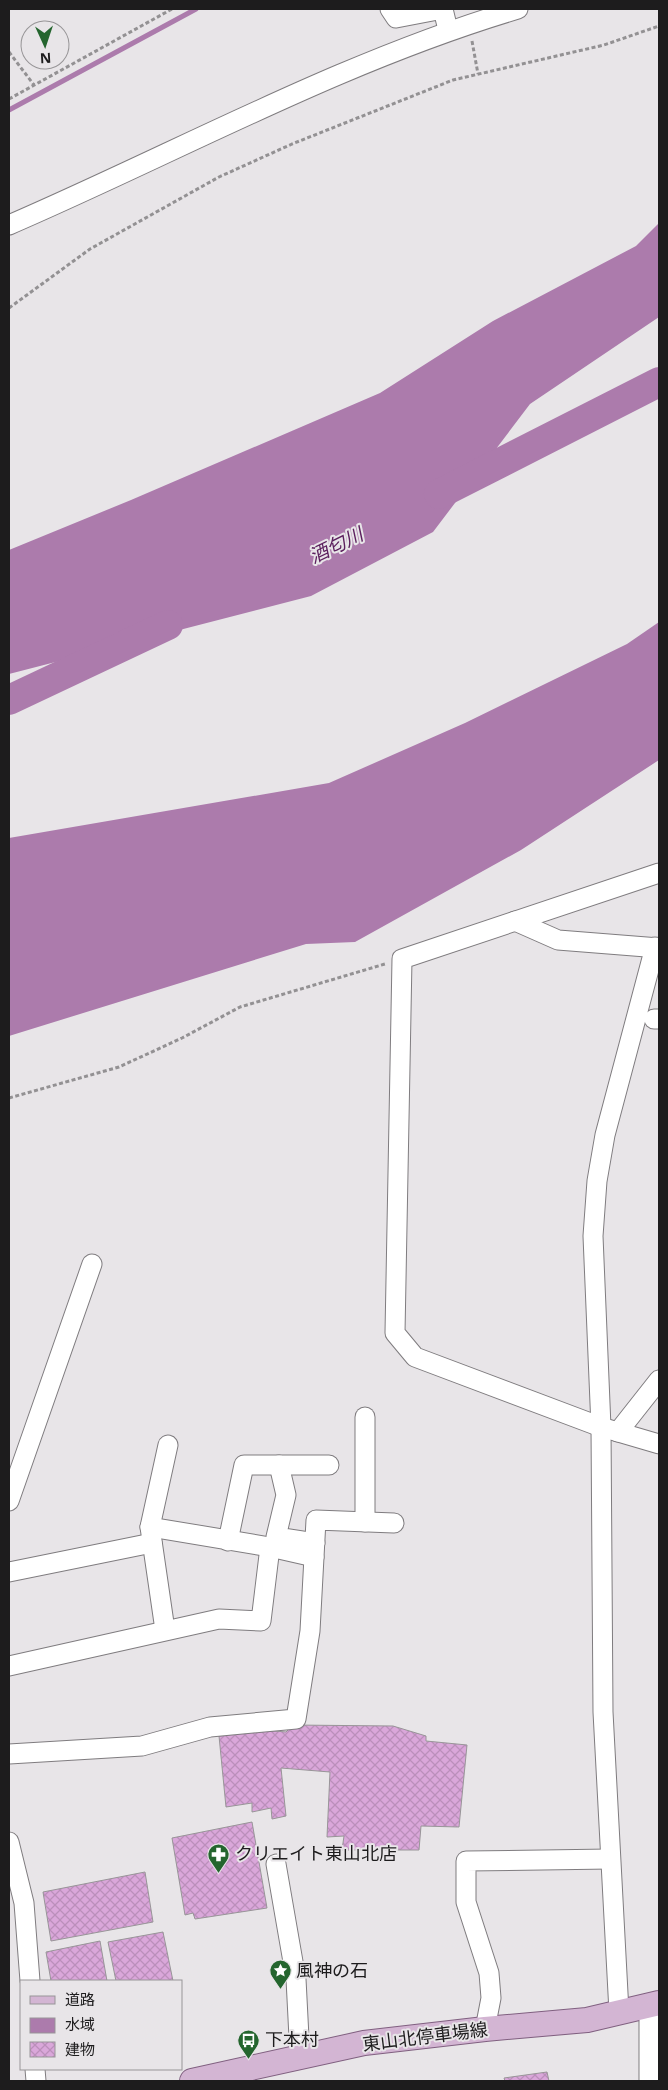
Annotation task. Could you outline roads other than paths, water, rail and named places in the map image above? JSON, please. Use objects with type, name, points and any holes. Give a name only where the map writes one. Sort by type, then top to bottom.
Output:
[{"type":"main road","name":"東山北停車場線","points":[[192,2081],[364,2043],[485,2029],[587,2020],[654,2004]]},
{"type":"street","points":[[390,9],[396,18],[443,9],[448,30]]},
{"type":"street","points":[[9,225],[270,104],[448,30],[518,9]]},
{"type":"street","points":[[659,873],[402,959],[395,1333],[415,1357],[610,1430],[659,1444]]},
{"type":"street","points":[[515,921],[558,940],[657,947],[606,1135],[597,1181],[593,1236],[610,1430],[603,1712],[619,2012]]},
{"type":"street","points":[[9,1498],[92,1264]]},
{"type":"street","points":[[610,1430],[659,1380]]},
{"type":"street","points":[[365,1417],[365,1522]]},
{"type":"street","points":[[165,1630],[151,1535],[168,1445]]},
{"type":"street","points":[[228,1540],[244,1465],[329,1465]]},
{"type":"street","points":[[279,1465],[286,1494],[276,1537],[314,1550]]},
{"type":"street","points":[[9,1754],[142,1746],[210,1727],[296,1719],[310,1631],[316,1520],[394,1523]]},
{"type":"street","points":[[9,1572],[151,1535],[228,1540],[270,1547],[314,1550]]},
{"type":"street","points":[[9,1666],[219,1619],[261,1621],[270,1547]]},
{"type":"street","points":[[9,1842],[24,1903],[30,1980]]},
{"type":"street","points":[[485,2029],[491,1998],[489,1973],[466,1902],[466,1860],[610,1859]]},
{"type":"street","points":[[276,1864],[296,1979],[300,2057]]},
{"type":"street","points":[[649,2081],[654,2004]]},
{"type":"water","points":[[659,223],[659,317],[530,404],[433,532],[311,596],[9,674],[9,550],[380,393],[493,321],[636,246]]},
{"type":"water","points":[[659,622],[659,760],[521,850],[355,942],[306,944],[9,1036],[9,838],[329,783],[465,723],[627,644]]},
{"type":"waterway","points":[[9,110],[196,9]]},
{"type":"waterway","name":"酒匂川","points":[[439,494],[659,382]]},
{"type":"waterway","name":"酒匂川","points":[[9,700],[168,625]]},
{"type":"place","name":"クリエイト東山北店","points":[[219,1873]]},
{"type":"place","name":"風神の石","points":[[280,1990]]},
{"type":"place","name":"下本村","points":[[249,2059]]}]
